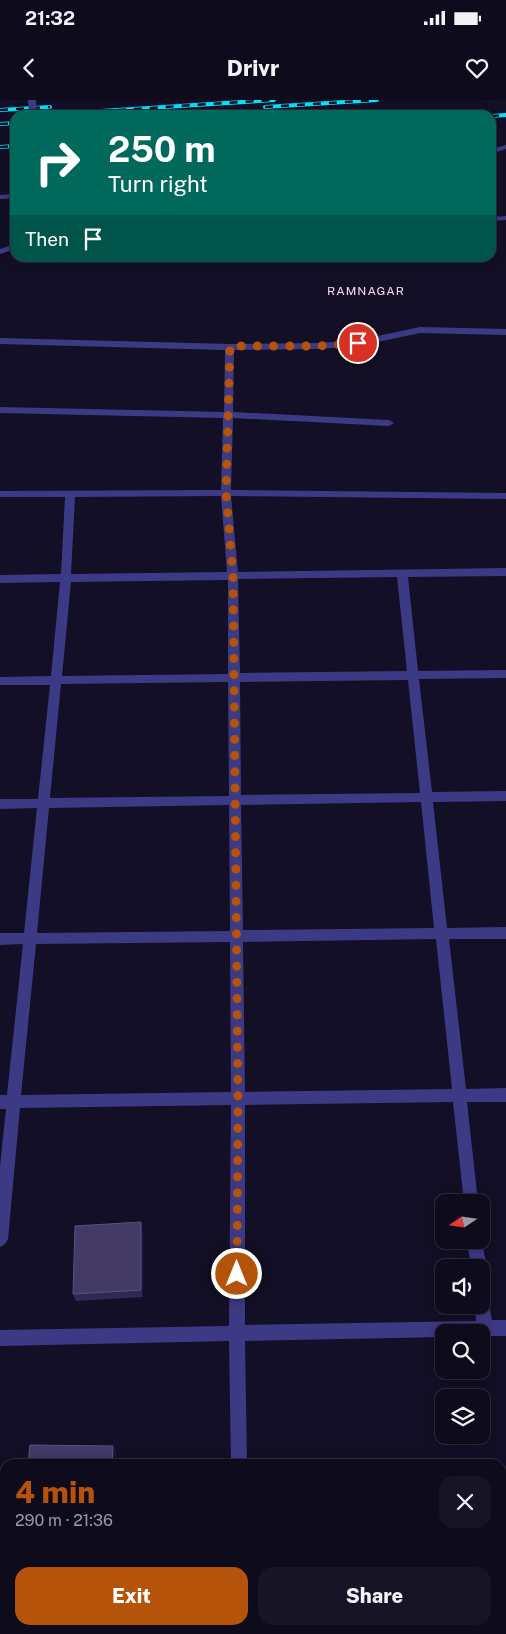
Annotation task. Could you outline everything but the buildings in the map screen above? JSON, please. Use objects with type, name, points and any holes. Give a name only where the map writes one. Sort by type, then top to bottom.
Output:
[{"type":"street","points":[[0,341],[318,346],[352,343],[420,330],[506,332]]},
{"type":"street","points":[[230,346],[226,493],[233,576],[238,1098],[236,1332],[239,1459]]},
{"type":"street","points":[[0,410],[229,415],[388,423]]},
{"type":"street","points":[[0,494],[226,493],[506,496]]},
{"type":"street","points":[[0,1239],[7,1102],[30,938],[66,578],[70,495]]},
{"type":"street","points":[[0,579],[506,572]]},
{"type":"street","points":[[402,574],[470,1194]]},
{"type":"street","points":[[0,680],[506,674]]},
{"type":"street","points":[[0,804],[506,796]]},
{"type":"street","points":[[0,938],[506,933]]},
{"type":"street","points":[[7,1102],[506,1094]]},
{"type":"street","points":[[490,1329],[506,1328]]},
{"type":"street","points":[[0,1338],[435,1330]]},
{"type":"railway","points":[[117,110],[274,100]]},
{"type":"railway","points":[[265,107],[377,100]]},
{"type":"railway","points":[[0,110],[50,107]]},
{"type":"railway","points":[[496,116],[506,115]]},
{"type":"railway","points":[[0,124],[10,123]]},
{"type":"railway","points":[[0,147],[10,146]]},
{"type":"district","name":"RAMNAGAR","points":[[366,291]]},
{"type":"route","points":[[237,1274],[238,1098],[233,576],[226,493],[230,346],[318,346],[358,343]]}]
